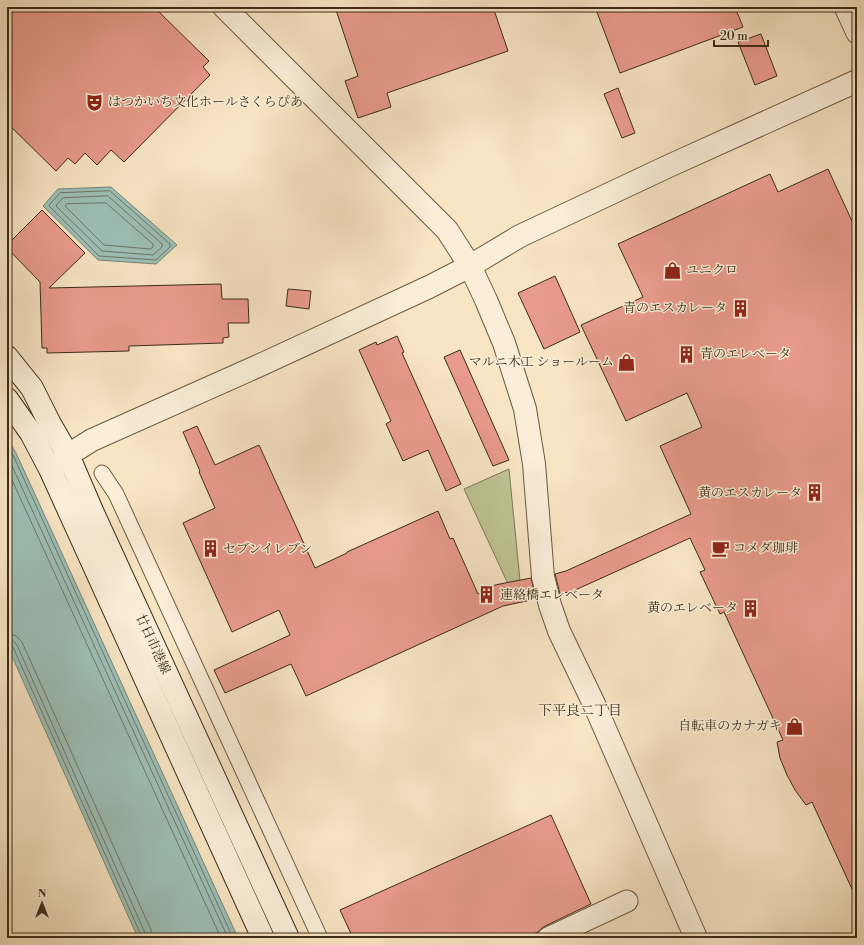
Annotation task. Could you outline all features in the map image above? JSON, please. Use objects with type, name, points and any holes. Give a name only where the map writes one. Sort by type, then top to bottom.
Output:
[{"type":"street","points":[[224,7],[447,230],[470,266],[504,343],[525,409],[534,464],[543,577],[550,605],[559,631],[595,706],[696,938]]},
{"type":"street","points":[[845,7],[857,33]]},
{"type":"street","points":[[50,469],[68,455],[92,440],[429,287],[470,266],[520,236],[671,165],[857,81]]},
{"type":"street","name":"廿日市港線","points":[[7,357],[32,388],[68,455],[93,513],[288,938]]},
{"type":"street","name":"廿日市港線","points":[[7,400],[31,433],[50,469],[263,938]]},
{"type":"street","points":[[102,473],[116,494],[320,938]]},
{"type":"street","points":[[548,938],[627,901]]},
{"type":"green space","points":[[509,469],[520,581],[509,586],[464,489]]},
{"type":"water","points":[[111,187],[177,245],[156,264],[98,260],[43,206],[58,189]]},
{"type":"water","points":[[7,438],[16,453],[238,938],[138,938],[7,645]]},
{"type":"building","name":"はつかいち文化ホールさくらぴあ","points":[[7,7],[154,7],[209,61],[203,67],[210,75],[124,162],[111,150],[97,165],[85,153],[75,164],[68,158],[56,171],[7,123]]},
{"type":"building","points":[[335,7],[493,7],[508,51],[387,93],[391,107],[358,118],[345,81],[358,76]]},
{"type":"building","points":[[595,7],[735,7],[743,27],[620,73]]},
{"type":"building","points":[[761,34],[777,76],[755,85],[738,42]]},
{"type":"building","points":[[618,88],[635,133],[622,138],[604,94]]},
{"type":"building","points":[[828,169],[857,232],[857,900],[812,802],[806,805],[795,790],[787,775],[780,758],[777,742],[783,740],[724,612],[720,614],[700,572],[705,570],[690,538],[573,591],[560,594],[555,574],[566,571],[691,514],[660,446],[702,427],[687,393],[626,421],[581,325],[643,297],[618,244],[770,174],[778,192]]},
{"type":"building","points":[[42,210],[85,253],[49,288],[221,284],[222,299],[248,299],[249,323],[228,323],[229,337],[223,338],[223,343],[129,346],[129,351],[47,353],[47,348],[42,348],[40,282],[7,248],[7,245]]},
{"type":"building","points":[[555,276],[580,332],[544,349],[518,293]]},
{"type":"building","points":[[288,289],[311,291],[309,309],[286,306]]},
{"type":"building","points":[[397,336],[404,352],[402,353],[461,484],[446,491],[428,450],[403,461],[386,424],[391,421],[359,350],[376,342],[377,345]]},
{"type":"building","points":[[460,350],[509,460],[493,466],[444,357]]},
{"type":"building","points":[[197,426],[215,465],[259,445],[315,568],[438,511],[450,539],[453,538],[478,594],[495,585],[531,578],[536,599],[503,606],[306,696],[291,664],[225,693],[214,670],[290,635],[279,610],[232,632],[183,523],[215,508],[183,432]]},
{"type":"building","points":[[551,815],[591,904],[543,927],[538,932],[524,938],[353,938],[340,910]]},
{"type":"place","name":"はつかいち文化ホールさくらぴあ","points":[[95,102]]},
{"type":"place","name":"ユニクロ","points":[[673,270]]},
{"type":"place","name":"青のエスカレータ","points":[[740,308]]},
{"type":"place","name":"青のエレベータ","points":[[687,354]]},
{"type":"place","name":"マルニ木工 ショールーム","points":[[627,362]]},
{"type":"place","name":"黄のエスカレータ","points":[[815,493]]},
{"type":"place","name":"コメダ珈琲","points":[[720,548]]},
{"type":"place","name":"セブンイレブン","points":[[210,549]]},
{"type":"place","name":"連絡橋エレベータ","points":[[487,595]]},
{"type":"place","name":"黄のエレベータ","points":[[751,608]]},
{"type":"place","name":"自転車のカナガキ","points":[[795,726]]},
{"type":"district","name":"下平良二丁目","points":[[580,711]]}]
